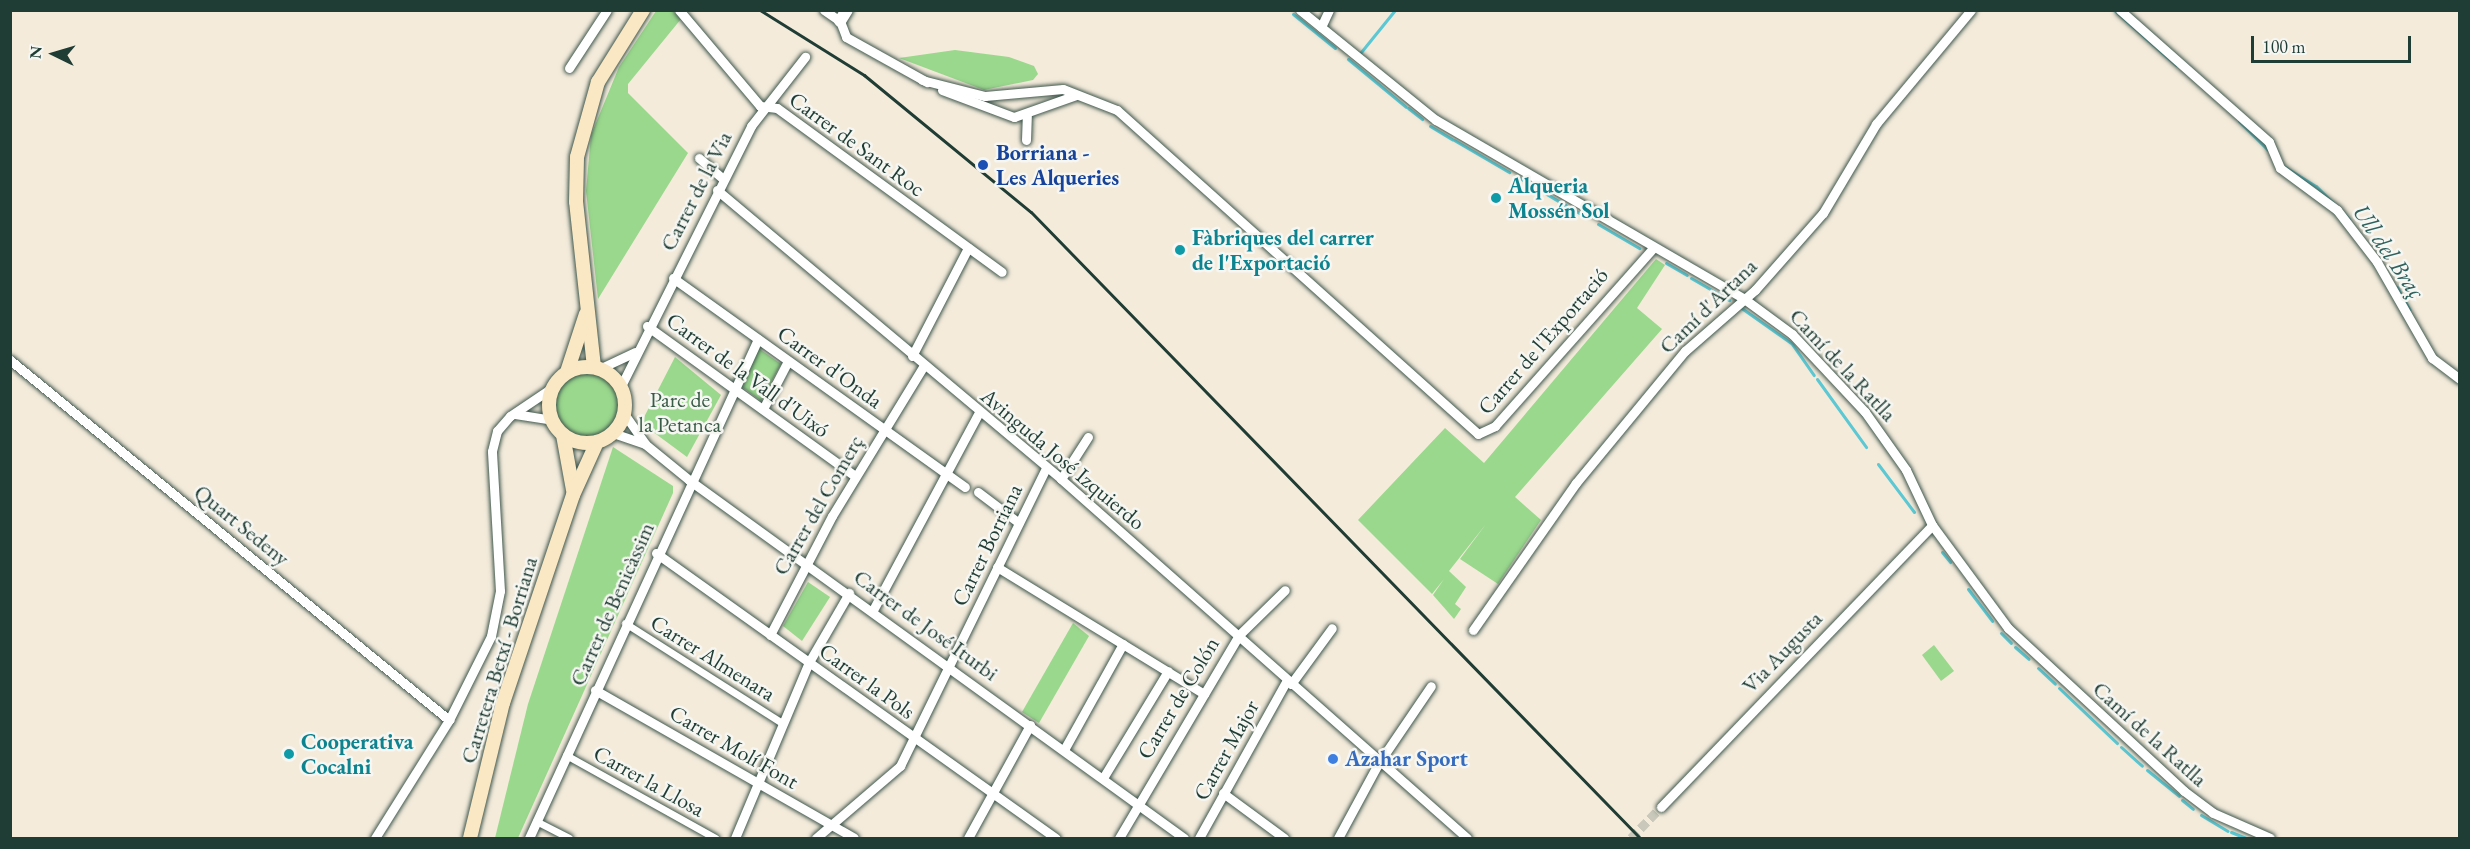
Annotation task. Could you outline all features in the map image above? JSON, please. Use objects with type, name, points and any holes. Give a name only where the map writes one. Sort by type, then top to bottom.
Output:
[{"type":"main road","points":[[587,312],[567,372],[553,387],[551,420],[563,435],[597,442],[614,433],[624,415],[621,386],[597,368],[587,312],[575,195],[579,144],[598,82],[639,15]]},
{"type":"main road","points":[[567,372],[597,368]]},
{"type":"main road","name":"Carretera Betxí - Borriana","points":[[563,435],[573,495]]},
{"type":"main road","name":"Carretera Betxí - Borriana","points":[[470,838],[503,704],[573,495],[597,442]]},
{"type":"street","points":[[569,68],[607,10]]},
{"type":"street","name":"Carrer de Sant Roc","points":[[679,10],[764,105],[777,108],[1002,272]]},
{"type":"street","points":[[824,10],[844,16],[846,37],[922,80],[999,114],[1031,114],[1070,94]]},
{"type":"street","name":"Camí de la Ratlla","points":[[1300,10],[1436,120],[1653,248],[1743,298],[1792,334],[1865,412],[1906,470],[1932,525],[2008,628],[2127,744],[2213,813],[2270,838]]},
{"type":"street","points":[[1320,27],[1329,10]]},
{"type":"street","name":"Camí d'Artana","points":[[1473,630],[1623,425],[1685,351],[1743,298],[1823,213],[1876,124],[1971,10]]},
{"type":"street","points":[[2120,10],[2269,142],[2280,168],[2337,210],[2377,262],[2432,358],[2460,380]]},
{"type":"street","name":"Carrer de la Via","points":[[621,386],[647,326],[764,105],[805,57]]},
{"type":"street","points":[[922,80],[1001,95],[1034,90],[1070,94]]},
{"type":"street","points":[[1026,140],[1031,114],[1040,103],[1034,90]]},
{"type":"street","name":"Carrer de l'Exportació","points":[[1070,94],[1124,115],[1478,434],[1495,426],[1653,248]]},
{"type":"street","points":[[999,114],[1001,95]]},
{"type":"street","points":[[699,158],[723,179]]},
{"type":"street","name":"Avinguda José Izquierdo","points":[[717,190],[978,414],[1061,480],[1373,754],[1378,764],[1455,834],[1467,838]]},
{"type":"street","points":[[912,356],[968,248]]},
{"type":"street","name":"Carrer d'Onda","points":[[673,278],[965,487]]},
{"type":"street","name":"Carrer de la Vall d'Uixó","points":[[647,326],[855,476]]},
{"type":"street","name":"Carrer de Benicàssim","points":[[529,838],[689,480],[758,339]]},
{"type":"street","points":[[597,368],[635,352]]},
{"type":"street","name":"Quart Sedeny","points":[[10,360],[449,720]]},
{"type":"street","points":[[762,409],[788,361]]},
{"type":"street","name":"Carrer del Comerç","points":[[770,635],[806,562],[855,476],[923,367]]},
{"type":"street","points":[[375,838],[449,720],[491,636],[500,580],[492,451],[510,416],[553,387]]},
{"type":"street","points":[[510,416],[532,413],[551,420]]},
{"type":"street","points":[[873,610],[978,414]]},
{"type":"street","name":"Carrer de José Iturbi","points":[[624,415],[645,444],[689,480],[1065,748],[1184,838]]},
{"type":"street","name":"Carrer de José Iturbi","points":[[614,433],[645,444]]},
{"type":"street","points":[[1061,480],[1088,437]]},
{"type":"street","name":"Carrer Borriana","points":[[816,838],[900,766],[1047,468]]},
{"type":"street","points":[[978,492],[1019,523]]},
{"type":"street","name":"Via Augusta","points":[[1661,807],[1932,525]]},
{"type":"street","name":"Carrer la Pols","points":[[656,553],[914,740],[1056,838]]},
{"type":"street","points":[[997,567],[1204,694]]},
{"type":"street","name":"Carrer de Colón","points":[[1119,838],[1137,804],[1239,635],[1285,590]]},
{"type":"street","points":[[735,838],[809,662],[849,593]]},
{"type":"street","name":"Carrer Almenara","points":[[625,623],[782,723]]},
{"type":"street","name":"Carrer Major","points":[[1199,838],[1289,682],[1332,627]]},
{"type":"street","points":[[1065,748],[1123,644]]},
{"type":"street","points":[[1103,778],[1168,671]]},
{"type":"street","points":[[1338,838],[1378,764],[1431,686]]},
{"type":"street","name":"Carrer Molí Font","points":[[595,690],[854,838]]},
{"type":"street","points":[[968,838],[1030,725]]},
{"type":"street","name":"Carrer la Llosa","points":[[566,755],[715,838]]},
{"type":"street","points":[[1223,793],[1284,838]]},
{"type":"street","points":[[537,821],[569,838]]},
{"type":"green space","points":[[656,11],[673,11],[681,19],[628,84],[628,93],[688,153],[598,299],[586,191],[591,135],[619,67]]},
{"type":"green space","points":[[955,50],[1009,57],[1034,66],[1038,74],[1033,80],[984,90],[899,58]]},
{"type":"green space","points":[[1656,259],[1665,265],[1637,308],[1662,329],[1515,497],[1541,520],[1498,584],[1460,559],[1486,524],[1449,571],[1466,587],[1455,604],[1461,609],[1454,619],[1433,595],[1444,579],[1432,594],[1358,520],[1445,428],[1484,463]]},
{"type":"green space","points":[[758,348],[781,364],[761,401],[738,384]]},
{"type":"green space","name":"Parc de la Petanca","points":[[675,357],[721,395],[687,457],[641,423]]},
{"type":"green space","points":[[581,373],[593,373],[610,382],[617,393],[619,405],[617,417],[610,428],[593,437],[581,437],[569,432],[560,423],[555,411],[555,399],[560,387],[569,378]]},
{"type":"green space","points":[[613,447],[673,486],[673,493],[518,838],[495,838],[528,704]]},
{"type":"green space","points":[[808,582],[830,597],[802,641],[783,626]]},
{"type":"green space","points":[[1073,623],[1089,636],[1039,723],[1022,712]]},
{"type":"green space","points":[[1934,645],[1954,671],[1941,681],[1922,655]]},
{"type":"waterway","points":[[1361,52],[1395,10]]},
{"type":"waterway","name":"Ull del Braç","points":[[2114,10],[2176,65]]},
{"type":"waterway","points":[[1293,14],[1335,48]]},
{"type":"waterway","points":[[1348,59],[1406,107]]},
{"type":"waterway","points":[[1408,108],[1422,119]]},
{"type":"waterway","name":"Ull del Braç","points":[[2239,121],[2268,150]]},
{"type":"waterway","points":[[1430,126],[1452,139]]},
{"type":"waterway","points":[[1454,140],[1509,172]]},
{"type":"waterway","name":"Ull del Braç","points":[[2285,167],[2316,186],[2349,219]]},
{"type":"waterway","points":[[1518,177],[1565,205]]},
{"type":"waterway","points":[[1565,205],[1588,218]]},
{"type":"waterway","points":[[1598,224],[1639,248]]},
{"type":"waterway","points":[[1666,263],[1687,275]]},
{"type":"waterway","points":[[1691,278],[1722,296]]},
{"type":"waterway","name":"Ull del Braç","points":[[2397,287],[2410,310]]},
{"type":"waterway","points":[[1723,297],[1729,300]]},
{"type":"waterway","points":[[1740,307],[1791,343]]},
{"type":"waterway","points":[[1792,344],[1814,375]]},
{"type":"waterway","points":[[1817,379],[1866,447]]},
{"type":"waterway","points":[[1878,464],[1914,512]]},
{"type":"waterway","points":[[1942,552],[1950,562]]},
{"type":"waterway","points":[[1968,589],[1992,621]]},
{"type":"waterway","points":[[2001,633],[2011,643]]},
{"type":"waterway","points":[[2015,647],[2029,659]]},
{"type":"waterway","points":[[2038,668],[2055,684]]},
{"type":"waterway","points":[[2059,688],[2117,743]]},
{"type":"waterway","points":[[2121,747],[2142,766]]},
{"type":"waterway","points":[[2147,770],[2179,796]]},
{"type":"waterway","points":[[2182,800],[2193,809]]},
{"type":"waterway","points":[[2201,815],[2228,831]]},
{"type":"waterway","points":[[2231,832],[2246,838]]},
{"type":"tunnel","points":[[1631,838],[1661,807]]},
{"type":"railway","points":[[760,10],[864,75],[1031,212],[1640,838]]},
{"type":"place","name":"Borriana - Les Alqueries","points":[[983,165]]},
{"type":"place","name":"Alqueria Mossén Sol","points":[[1496,198]]},
{"type":"place","name":"Fàbriques del carrer de l'Exportació","points":[[1180,250]]},
{"type":"place","name":"Cooperativa Cocalni","points":[[289,754]]},
{"type":"place","name":"Azahar Sport","points":[[1333,759]]}]
